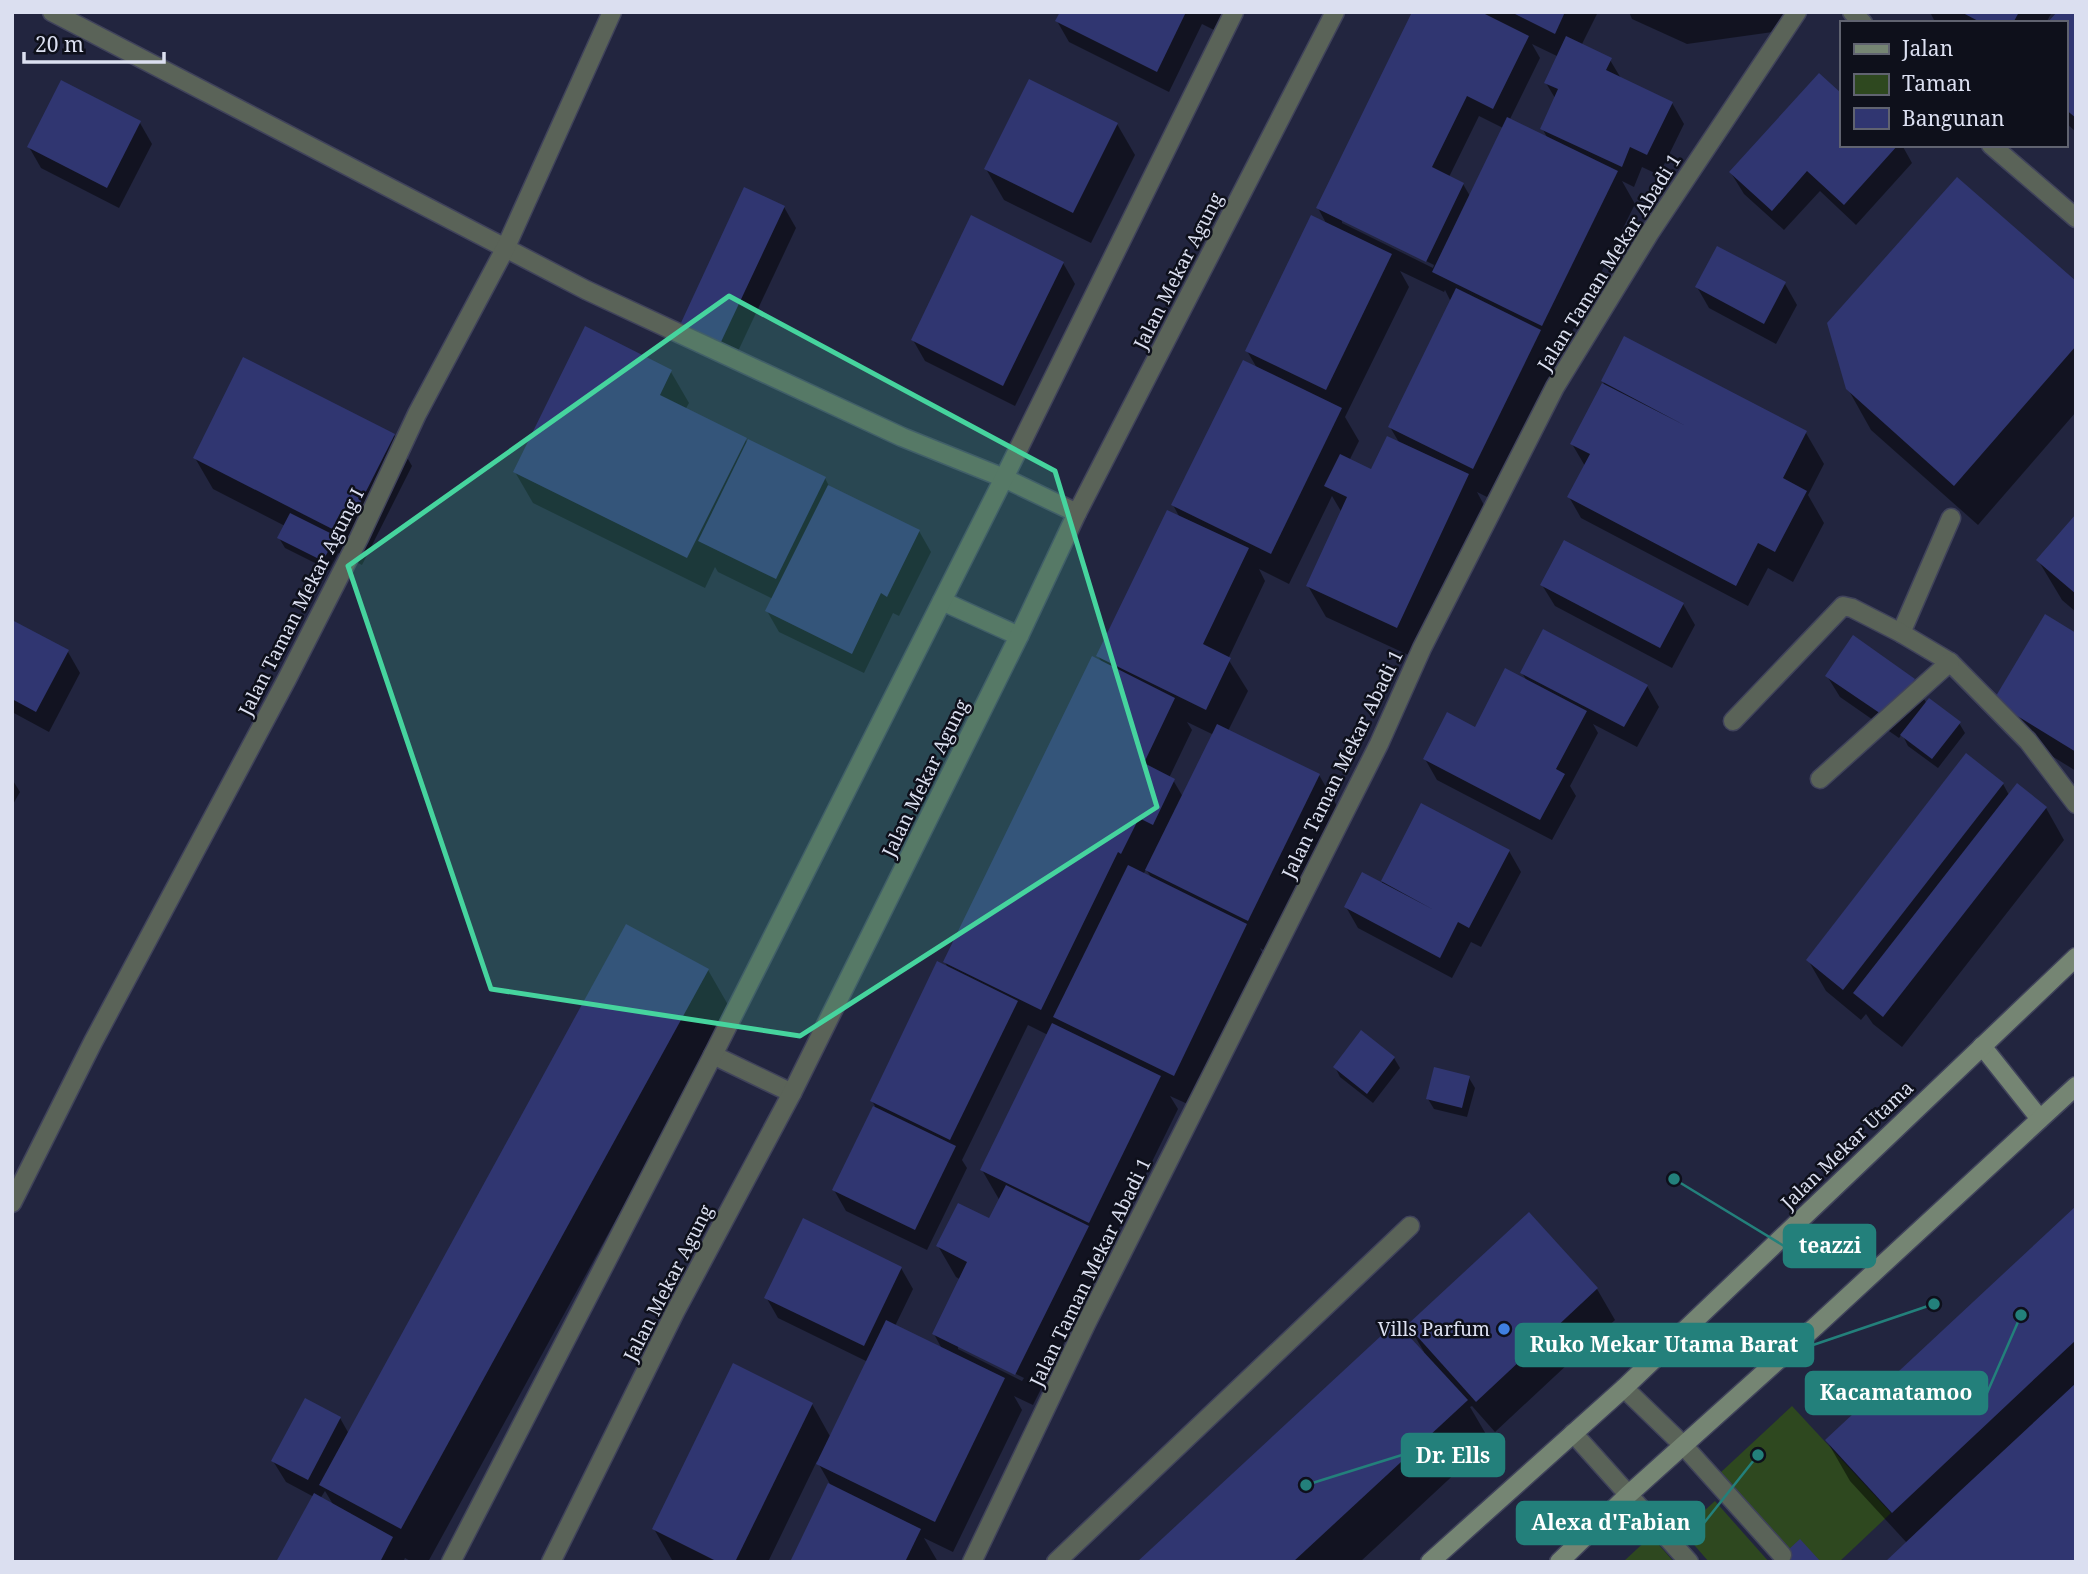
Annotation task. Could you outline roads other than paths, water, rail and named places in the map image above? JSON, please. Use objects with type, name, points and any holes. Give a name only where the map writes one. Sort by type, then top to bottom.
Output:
[{"type":"street","points":[[52,12],[586,290],[902,437],[1004,478],[1077,513]]},
{"type":"street","name":"Jalan Taman Mekar Agung I","points":[[12,1203],[93,1042],[293,667],[359,538],[417,414],[505,249],[612,12]]},
{"type":"street","points":[[451,1562],[713,1055],[1004,478],[1234,12]]},
{"type":"street","name":"Jalan Mekar Agung","points":[[551,1562],[675,1312],[792,1093],[1019,636],[1077,513],[1335,12]]},
{"type":"street","name":"Jalan Taman Mekar Abadi 1","points":[[972,1562],[1093,1310],[1379,744],[1422,648],[1555,387],[1648,234],[1797,12]]},
{"type":"street","points":[[1994,147],[2076,218]]},
{"type":"street","points":[[1901,633],[1951,518]]},
{"type":"street","points":[[942,601],[1019,636]]},
{"type":"street","points":[[1733,721],[1843,606],[1852,608],[1950,662],[2028,741],[2076,804]]},
{"type":"street","points":[[1820,779],[1950,662]]},
{"type":"street","name":"Jalan Mekar Utama","points":[[1430,1562],[1624,1388],[2076,957]]},
{"type":"street","points":[[1982,1046],[2040,1119]]},
{"type":"street","points":[[713,1055],[792,1093]]},
{"type":"street","points":[[1559,1562],[1628,1495],[2076,1086]]},
{"type":"street","points":[[1055,1562],[1410,1226]]},
{"type":"street","points":[[1624,1388],[1683,1445],[1782,1555]]},
{"type":"street","points":[[1573,1433],[1689,1562]]},
{"type":"place","name":"teazzi","points":[[1674,1179]]},
{"type":"place","name":"Ruko Mekar Utama Barat","points":[[1934,1304]]},
{"type":"place","name":"Kacamatamoo","points":[[2021,1315]]},
{"type":"place","name":"Vills Parfum","points":[[1504,1329]]},
{"type":"place","name":"Alexa d'Fabian","points":[[1758,1455]]},
{"type":"place","name":"Dr. Ells","points":[[1306,1485]]}]
